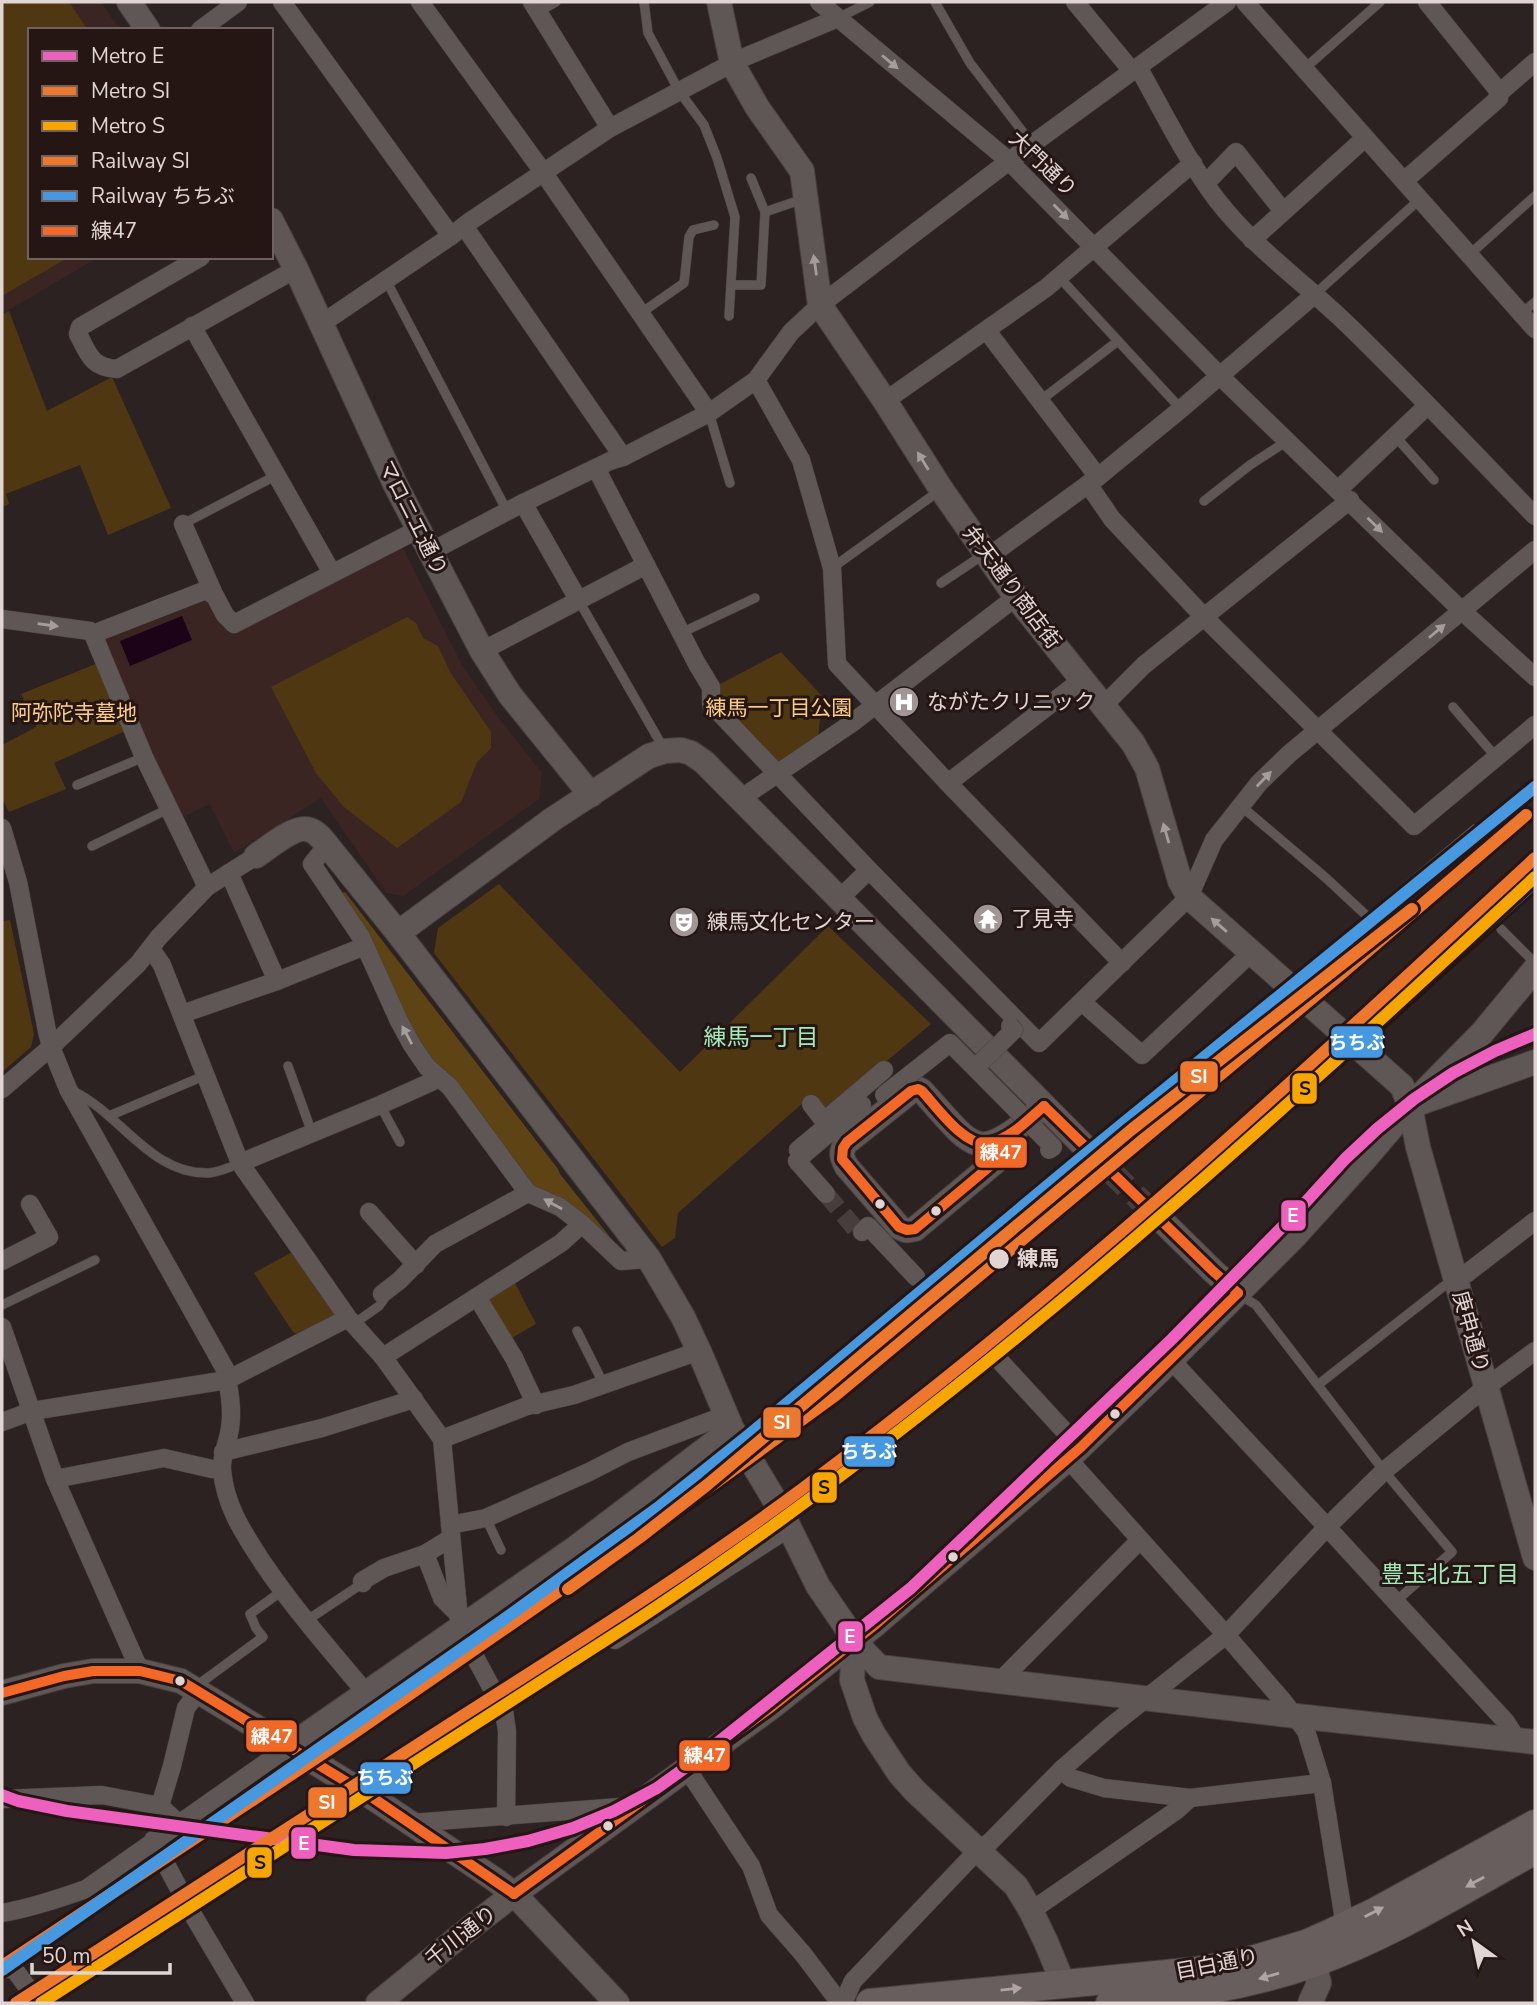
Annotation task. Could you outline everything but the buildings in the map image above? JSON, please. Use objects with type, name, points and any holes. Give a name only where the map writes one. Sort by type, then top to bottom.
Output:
[{"type":"main road","name":"目白通り","points":[[870,2003],[1197,1971],[1310,1953],[1345,1926],[1535,1824]]},
{"type":"main road","name":"目白通り","points":[[1111,2003],[1238,1985],[1310,1953],[1393,1928],[1535,1850]]},
{"type":"street","points":[[129,2],[147,28]]},
{"type":"street","points":[[203,28],[238,2]]},
{"type":"street","points":[[282,2],[457,231],[623,457]]},
{"type":"street","points":[[420,2],[709,413]]},
{"type":"street","name":"弁天通り商店街","points":[[719,2],[732,63],[802,172],[820,305],[1016,597],[1133,743],[1147,768],[1180,881],[1189,897],[1402,1086],[1410,1106]]},
{"type":"street","points":[[1075,2],[1135,69],[1206,183],[1235,222],[1347,323],[1535,516]]},
{"type":"street","points":[[430,552],[523,503],[623,457],[709,413],[756,380],[792,332],[820,305],[1009,161],[1227,2]]},
{"type":"street","points":[[1245,2],[1469,255],[1528,308],[1535,329]]},
{"type":"street","points":[[1404,181],[1499,97],[1497,89],[1427,2]]},
{"type":"street","points":[[535,7],[610,128]]},
{"type":"street","points":[[321,324],[610,128],[732,63],[827,7]]},
{"type":"street","name":"大門通り","points":[[827,7],[1009,161],[1220,376],[1461,610],[1535,677]]},
{"type":"street","points":[[1498,94],[1535,62]]},
{"type":"street","points":[[1252,240],[1365,138]]},
{"type":"street","points":[[1206,183],[1236,152],[1283,211]]},
{"type":"street","points":[[885,401],[987,331],[1059,277],[1193,163]]},
{"type":"street","name":"マロニエ通り","points":[[273,224],[395,484],[482,651],[510,695],[591,795]]},
{"type":"street","points":[[198,259],[80,327],[78,334],[93,362],[117,369],[296,269]]},
{"type":"street","points":[[986,555],[1093,481],[1314,295]]},
{"type":"street","points":[[192,326],[332,573]]},
{"type":"street","points":[[987,331],[1041,400],[1093,481],[1112,519],[1204,617],[1414,826],[1535,725]]},
{"type":"street","points":[[756,380],[801,460],[832,568],[837,664],[1122,963]]},
{"type":"street","points":[[1104,705],[1144,665],[1204,617],[1344,495],[1395,436],[1427,406]]},
{"type":"street","points":[[596,468],[697,664],[712,687],[711,704],[1039,1043],[1189,897],[1214,840],[1259,783],[1289,754],[1535,550]]},
{"type":"street","points":[[523,503],[579,601]]},
{"type":"street","points":[[183,524],[212,592],[225,615],[234,624],[419,530]]},
{"type":"street","points":[[482,651],[646,565]]},
{"type":"street","points":[[93,634],[202,591],[212,592]]},
{"type":"street","points":[[740,799],[852,723],[1016,597]]},
{"type":"street","points":[[2,619],[90,631],[93,634],[144,757],[206,887]]},
{"type":"street","points":[[948,783],[1083,680]]},
{"type":"street","points":[[398,933],[553,819],[649,756],[681,750],[695,756],[740,799],[1083,1145]]},
{"type":"street","points":[[2,828],[18,883],[51,1047],[68,1089],[225,1369],[231,1410],[223,1461],[228,1500],[239,1527],[282,1591],[367,1694]]},
{"type":"street","points":[[2,1089],[51,1047],[138,964],[159,937],[206,887],[291,833],[310,830],[327,845],[398,933],[649,1259],[683,1317],[729,1422],[780,1509],[818,1586],[854,1641],[879,1667],[1527,1742]]},
{"type":"street","points":[[327,845],[312,863],[361,937],[412,1045],[427,1067],[450,1087],[528,1193],[560,1207],[621,1261],[649,1259]]},
{"type":"street","points":[[839,899],[869,870]]},
{"type":"street","points":[[229,873],[277,981]]},
{"type":"street","points":[[182,1014],[277,981],[365,946]]},
{"type":"street","points":[[151,949],[162,965],[240,1163],[352,1320],[383,1357],[442,1439],[459,1622]]},
{"type":"street","points":[[1083,1002],[1142,1055],[1251,953]]},
{"type":"street","name":"千川通り","points":[[378,2003],[514,1894],[769,1709],[854,1641],[1074,1453],[1295,1236],[1410,1106],[1482,1033],[1535,969]]},
{"type":"street","points":[[975,1068],[1014,1030],[1010,1026]]},
{"type":"street","points":[[884,1095],[950,1043],[1054,1150]]},
{"type":"street","points":[[1410,1106],[1535,1062]]},
{"type":"street","points":[[811,1104],[824,1121],[884,1070]]},
{"type":"street","points":[[240,1163],[440,1078]]},
{"type":"street","points":[[1013,1133],[995,1162],[915,1229],[909,1231],[903,1230],[892,1220],[847,1167],[841,1153],[847,1142],[911,1091],[922,1091],[957,1132],[969,1142],[980,1145],[992,1144],[1013,1133],[1044,1106]]},
{"type":"street","points":[[826,1194],[797,1161],[862,1105]]},
{"type":"street","points":[[803,1155],[799,1150],[846,1110],[842,1106]]},
{"type":"street","name":"庚申通り","points":[[1410,1106],[1418,1147],[1486,1387],[1529,1510],[1535,1558]]},
{"type":"street","points":[[382,1294],[416,1265],[435,1244],[528,1193]]},
{"type":"street","points":[[2,1261],[49,1237],[30,1204]]},
{"type":"street","points":[[369,1212],[416,1265]]},
{"type":"street","points":[[1158,1217],[1238,1293]]},
{"type":"street","points":[[1456,1280],[1535,1222]]},
{"type":"street","points":[[383,1357],[561,1243],[582,1224]]},
{"type":"street","points":[[862,1232],[868,1226],[916,1277]]},
{"type":"street","points":[[477,1297],[514,1358],[536,1405]]},
{"type":"street","points":[[2,1422],[32,1411],[227,1380],[352,1320]]},
{"type":"street","points":[[2,1327],[55,1479],[140,1671]]},
{"type":"street","points":[[442,1439],[527,1406],[604,1385],[699,1350]]},
{"type":"street","points":[[687,1769],[751,1866],[769,1915],[842,2003],[853,1980],[978,1850],[990,1842],[1061,1770],[1110,1727],[1226,1635],[1384,1471],[1486,1387],[1535,1351]]},
{"type":"street","points":[[998,1359],[1140,1540],[1226,1635],[1306,1731],[1322,1783],[1345,1926]]},
{"type":"street","points":[[1171,1360],[1527,1742]]},
{"type":"street","points":[[55,1479],[164,1458],[212,1469],[223,1461],[414,1399]]},
{"type":"street","points":[[363,1583],[362,1581],[384,1568],[425,1553],[451,1531],[486,1518],[628,1452],[729,1422]]},
{"type":"street","points":[[2,1913],[59,1899],[86,1889],[367,1694],[459,1622],[574,1549],[729,1422]]},
{"type":"street","points":[[615,1640],[789,1528]]},
{"type":"street","points":[[999,1682],[1140,1540]]},
{"type":"street","points":[[425,1553],[442,1598],[459,1622],[504,1711],[507,1731],[506,1817]]},
{"type":"street","points":[[854,1641],[852,1680],[865,1718],[884,1751],[915,1791],[1016,1886],[1050,1951],[1061,1984]]},
{"type":"street","points":[[2,1693],[93,1671],[140,1671],[181,1681],[337,1776],[514,1894],[617,2003]]},
{"type":"street","points":[[160,1805],[186,1708],[196,1689]]},
{"type":"street","points":[[1061,1770],[1071,1778],[1104,1788],[1190,1798],[1322,1783]]},
{"type":"street","points":[[2,1799],[102,1795],[160,1805],[179,1824]]},
{"type":"street","points":[[1031,1911],[1177,1810],[1190,1798]]},
{"type":"street","points":[[411,1824],[633,1806]]},
{"type":"street","points":[[153,1840],[245,2003]]},
{"type":"street","points":[[1310,1953],[1319,1983],[1310,2003]]},
{"type":"street","points":[[2,1969],[13,1969],[39,2003]]},
{"type":"lane","points":[[535,7],[556,2]]},
{"type":"lane","points":[[644,2],[649,33],[679,91],[704,125],[735,217],[729,316]]},
{"type":"lane","points":[[827,7],[870,2]]},
{"type":"lane","points":[[935,2],[971,63],[1032,145]]},
{"type":"lane","points":[[1304,69],[1380,2]]},
{"type":"lane","points":[[731,285],[761,285],[765,212],[751,178]]},
{"type":"lane","points":[[1469,255],[1535,197]]},
{"type":"lane","points":[[765,212],[805,199]]},
{"type":"lane","points":[[1314,295],[1420,199]]},
{"type":"lane","points":[[641,313],[684,283],[689,237],[693,230],[714,225]]},
{"type":"lane","points":[[1059,277],[1181,409]]},
{"type":"lane","points":[[386,280],[507,512]]},
{"type":"lane","points":[[1041,400],[1118,341]]},
{"type":"lane","points":[[709,413],[730,483]]},
{"type":"lane","points":[[1395,436],[1434,480]]},
{"type":"lane","points":[[1204,501],[1250,465],[1287,441]]},
{"type":"lane","points":[[183,524],[277,475]]},
{"type":"lane","points":[[832,568],[941,489]]},
{"type":"lane","points":[[941,583],[986,555]]},
{"type":"lane","points":[[681,633],[755,598]]},
{"type":"lane","points":[[579,601],[665,751]]},
{"type":"lane","points":[[1453,707],[1496,757]]},
{"type":"lane","points":[[77,785],[144,757]]},
{"type":"lane","points":[[1241,806],[1369,918],[1475,830]]},
{"type":"lane","points":[[92,846],[168,809]]},
{"type":"lane","points":[[1501,929],[1535,963]]},
{"type":"lane","points":[[288,1066],[313,1133]]},
{"type":"lane","points":[[109,1116],[206,1075]]},
{"type":"lane","points":[[68,1089],[90,1100],[143,1147],[174,1166],[212,1173],[240,1163]]},
{"type":"lane","points":[[380,1105],[400,1142]]},
{"type":"lane","points":[[2,1304],[95,1261]]},
{"type":"lane","points":[[1319,1384],[1444,1286],[1456,1280]]},
{"type":"lane","points":[[1238,1293],[1256,1305],[1384,1471],[1452,1552],[1396,1601]]},
{"type":"lane","points":[[352,1320],[379,1307],[384,1299],[382,1294]]},
{"type":"lane","points":[[577,1331],[604,1385]]},
{"type":"lane","points":[[486,1518],[501,1550]]},
{"type":"lane","points":[[306,1621],[363,1583]]},
{"type":"lane","points":[[196,1689],[263,1637],[250,1614],[282,1591]]},
{"type":"shaded area","points":[[2,2],[101,2],[119,28],[28,28],[28,259],[96,259],[2,314]]},
{"type":"shaded area","points":[[403,548],[462,665],[542,773],[539,799],[403,896],[386,893],[321,798],[234,853],[210,804],[179,819],[104,644],[107,635],[204,596],[213,599],[230,633]]},
{"type":"shaded area","points":[[182,616],[192,640],[130,666],[120,641]]},
{"type":"shaded area","points":[[345,892],[614,1242],[531,1185],[434,1066],[402,1013],[369,933],[342,893]]},
{"type":"green space","points":[[2,2],[69,2],[87,28],[28,28],[28,259],[66,259],[2,296]]},
{"type":"green space","points":[[9,311],[47,411],[112,377],[171,508],[108,535],[80,465],[6,494],[9,504],[2,507],[2,314]]},
{"type":"green space","points":[[407,617],[416,623],[423,638],[438,646],[450,672],[491,732],[491,748],[477,762],[461,802],[397,848],[344,807],[316,773],[271,687]]},
{"type":"green space","name":"練馬一丁目公園","points":[[781,652],[822,696],[818,740],[779,765],[719,700],[720,684]]},
{"type":"green space","name":"阿弥陀寺墓地","points":[[98,663],[125,731],[54,763],[66,789],[9,812],[2,798],[2,745],[36,727],[21,694]]},
{"type":"green space","points":[[499,884],[680,1072],[828,926],[931,1024],[827,1111],[813,1094],[678,1213],[675,1238],[662,1247],[434,953],[438,928]]},
{"type":"green space","points":[[10,920],[34,1034],[31,1047],[2,1072],[2,921]]},
{"type":"green space","points":[[294,1251],[337,1310],[337,1320],[304,1337],[293,1332],[254,1273]]},
{"type":"green space","points":[[514,1281],[536,1324],[510,1339],[488,1305],[490,1297]]},
{"type":"tunnel","points":[[1083,1145],[1158,1217]]},
{"type":"tunnel","points":[[826,1194],[859,1233],[862,1232]]},
{"type":"railway","points":[[237,1806],[352,1737],[545,1605]]},
{"type":"metro line","name":"SI","points":[[16,2003],[633,1606],[802,1489],[992,1340],[1177,1184],[1535,858]]},
{"type":"metro line","name":"S","points":[[41,2003],[640,1618],[877,1449],[991,1359],[1212,1171],[1535,877]]},
{"type":"metro line","name":"SI","points":[[568,1589],[707,1485],[1131,1130],[1412,909]]},
{"type":"metro line","name":"E","points":[[2,1795],[67,1811],[354,1850],[446,1853],[528,1841],[573,1828],[614,1811],[657,1788],[696,1760],[911,1588],[1172,1339],[1377,1129],[1414,1099],[1453,1073],[1535,1034]]},
{"type":"rail line","name":"ちちぶ","points":[[2,1970],[503,1620],[660,1506],[1535,787]]},
{"type":"rail line","name":"SI","points":[[2,1966],[351,1735],[718,1481],[836,1395],[1339,976],[1526,815]]},
{"type":"rail line","name":"ちちぶ","points":[[140,1936],[703,1573],[801,1505],[940,1396],[1174,1202],[1535,882]]},
{"type":"transit line","name":"練47","points":[[918,1089],[961,1133],[980,1143],[989,1143],[1004,1137],[1044,1106],[1013,1133],[995,1162],[915,1229],[907,1230],[899,1227],[842,1159],[843,1148],[847,1142],[911,1091],[918,1089]]},
{"type":"transit line","name":"練47","points":[[1044,1106],[1238,1293]]},
{"type":"transit line","name":"練47","points":[[514,1894],[769,1709],[876,1624],[1080,1448],[1238,1293]]},
{"type":"transit line","name":"練47","points":[[2,1693],[93,1671],[140,1671],[181,1681],[373,1798],[514,1894]]},
{"type":"place","name":"ながたクリニック","points":[[904,702]]},
{"type":"place","name":"了見寺","points":[[988,919]]},
{"type":"place","name":"練馬文化センター","points":[[684,922]]},
{"type":"place","name":"練馬","points":[[999,1259]]},
{"type":"district","name":"練馬一丁目","points":[[761,1037]]},
{"type":"district","name":"豊玉北五丁目","points":[[1450,1574]]}]
